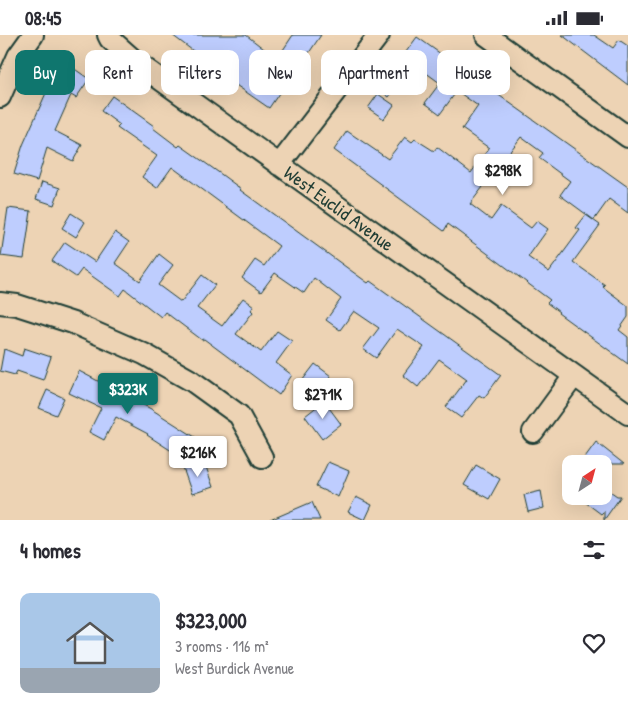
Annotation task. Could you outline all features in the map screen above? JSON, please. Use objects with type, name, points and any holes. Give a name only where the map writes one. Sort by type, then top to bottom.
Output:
[{"type":"street","points":[[0,97],[18,56],[32,35]]},
{"type":"street","name":"West Euclid Avenue","points":[[108,35],[110,39],[136,61],[628,415]]},
{"type":"street","points":[[280,165],[379,35]]},
{"type":"street","points":[[486,35],[628,137]]},
{"type":"street","points":[[0,303],[17,305],[73,323],[144,354],[192,381],[239,415],[262,457]]},
{"type":"street","points":[[534,432],[574,375]]},
{"type":"building","points":[[172,35],[246,35],[265,50],[249,50],[249,94],[239,87],[239,50],[192,50]]},
{"type":"building","points":[[293,35],[321,35],[311,50],[283,50]]},
{"type":"building","points":[[562,35],[594,35],[613,48],[619,40],[628,46],[628,85]]},
{"type":"building","points":[[417,37],[437,51],[437,81],[427,74],[427,50],[407,50]]},
{"type":"building","points":[[75,69],[85,76],[85,85],[76,98],[71,95],[75,95]]},
{"type":"building","points":[[437,87],[437,95],[454,95],[440,114],[425,103]]},
{"type":"building","points":[[45,95],[71,95],[55,131],[82,145],[73,161],[47,148],[37,181],[14,174],[23,145]]},
{"type":"building","points":[[250,95],[278,95],[269,108]]},
{"type":"building","points":[[377,95],[394,105],[384,119],[368,108]]},
{"type":"building","points":[[463,95],[499,95],[628,187],[628,213],[609,199],[594,220],[560,195],[570,181],[539,158],[543,153],[521,137],[470,204],[491,220],[501,206],[531,228],[537,221],[548,229],[528,257],[549,272],[580,230],[576,228],[586,215],[600,225],[573,262],[605,285],[603,287],[628,306],[628,317],[619,330],[628,337],[628,364],[558,313],[547,303],[550,300],[448,224],[444,231],[334,150],[347,131],[388,159],[405,137],[412,142],[415,139],[434,151],[437,147],[471,173],[489,148],[462,129],[478,106]]},
{"type":"building","points":[[112,96],[154,126],[153,128],[178,147],[180,145],[368,283],[370,281],[501,375],[484,398],[479,395],[461,418],[446,407],[467,379],[439,359],[418,387],[403,375],[424,347],[397,329],[376,358],[363,349],[379,328],[354,311],[340,330],[326,320],[341,299],[314,278],[304,293],[275,273],[261,292],[242,278],[255,260],[264,266],[279,246],[172,167],[157,188],[142,177],[157,156],[117,128],[120,125],[101,111]]},
{"type":"building","points":[[42,182],[60,188],[54,205],[36,199]]},
{"type":"building","points":[[8,208],[31,211],[24,259],[1,256]]},
{"type":"building","points":[[71,213],[85,222],[76,237],[62,228]]},
{"type":"building","points":[[115,232],[129,242],[115,263],[140,281],[159,254],[173,265],[158,285],[181,302],[202,275],[215,285],[197,308],[222,326],[243,298],[254,306],[251,310],[253,312],[236,334],[261,352],[277,331],[292,341],[276,363],[292,375],[279,395],[165,312],[161,317],[125,289],[120,296],[82,269],[76,277],[52,261],[65,242],[95,262]]},
{"type":"building","points":[[24,348],[51,357],[43,380],[17,371],[15,375],[0,371],[4,349],[22,356]]},
{"type":"building","points":[[315,364],[331,376],[318,394],[302,381]]},
{"type":"building","points":[[79,371],[151,409],[195,437],[181,457],[148,434],[116,417],[104,440],[89,432],[101,408],[69,393]]},
{"type":"building","points":[[47,390],[64,398],[56,415],[39,408]]},
{"type":"building","points":[[324,401],[341,424],[322,439],[305,416]]},
{"type":"building","points":[[596,442],[624,464],[612,464],[612,455],[587,455]]},
{"type":"building","points":[[204,461],[213,487],[192,494],[183,468]]},
{"type":"building","points":[[328,462],[349,471],[338,497],[316,487]]},
{"type":"building","points":[[476,465],[500,479],[489,499],[464,485]]},
{"type":"building","points":[[541,491],[544,508],[528,512],[524,495]]},
{"type":"building","points":[[612,493],[621,496],[604,520],[604,511],[601,514],[589,505],[612,505]]},
{"type":"building","points":[[356,497],[372,505],[365,520],[348,512]]},
{"type":"building","points":[[312,502],[320,520],[270,520]]}]
